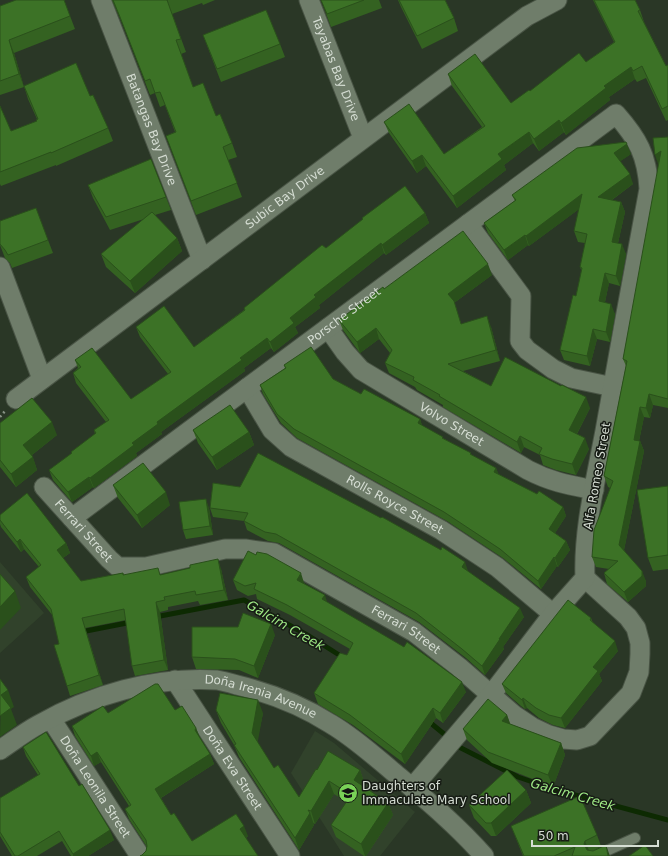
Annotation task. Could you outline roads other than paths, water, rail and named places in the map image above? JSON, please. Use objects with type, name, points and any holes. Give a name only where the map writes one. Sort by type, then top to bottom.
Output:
[{"type":"street","name":"Batangas Bay Drive","points":[[101,0],[202,260]]},
{"type":"street","name":"Tayabas Bay Drive","points":[[308,0],[364,138]]},
{"type":"street","name":"Subic Bay Drive","points":[[16,399],[364,138],[524,8],[557,0]]},
{"type":"street","name":"Porsche Street","points":[[72,518],[616,114]]},
{"type":"street","name":"Alfa Romeo Street","points":[[585,578],[584,558],[594,490],[649,189],[648,172],[640,146],[628,127],[616,114]]},
{"type":"street","points":[[468,224],[521,296],[520,341],[527,350],[553,369],[571,378],[613,387]]},
{"type":"street","points":[[0,267],[42,379]]},
{"type":"street","name":"Volvo Street","points":[[328,328],[345,352],[361,370],[528,470],[560,483],[594,490]]},
{"type":"street","name":"Rolls Royce Street","points":[[247,388],[272,430],[291,447],[441,530],[497,567],[553,614]]},
{"type":"street","name":"Ferrari Street","points":[[44,487],[118,567],[146,567],[225,550],[245,549],[274,553],[414,632],[459,667],[514,715],[549,735],[563,739],[577,740],[590,736],[631,693],[639,672],[640,643],[636,628],[628,617],[585,578]]},
{"type":"street","points":[[412,788],[491,695],[553,614],[585,578]]},
{"type":"street","name":"Doña Irenia Avenue","points":[[0,750],[37,725],[78,705],[118,691],[175,680],[218,680],[256,689],[293,704],[331,724],[362,746],[412,788],[463,833],[484,856]]},
{"type":"street","name":"Doña Eva Street","points":[[175,680],[290,856]]},
{"type":"street","name":"Doña Leonila Street","points":[[51,719],[140,856]]},
{"type":"lane","points":[[595,856],[635,838]]},
{"type":"waterway","name":"Galcim Creek","points":[[155,617],[244,600],[309,636],[344,658]]},
{"type":"waterway","name":"Galcim Creek","points":[[81,632],[132,622]]},
{"type":"waterway","name":"Galcim Creek","points":[[427,720],[444,734]]},
{"type":"waterway","name":"Galcim Creek","points":[[459,747],[518,777],[553,789],[668,820]]},
{"type":"place","name":"Daughters of Immaculate Mary School","points":[[348,793]]}]
